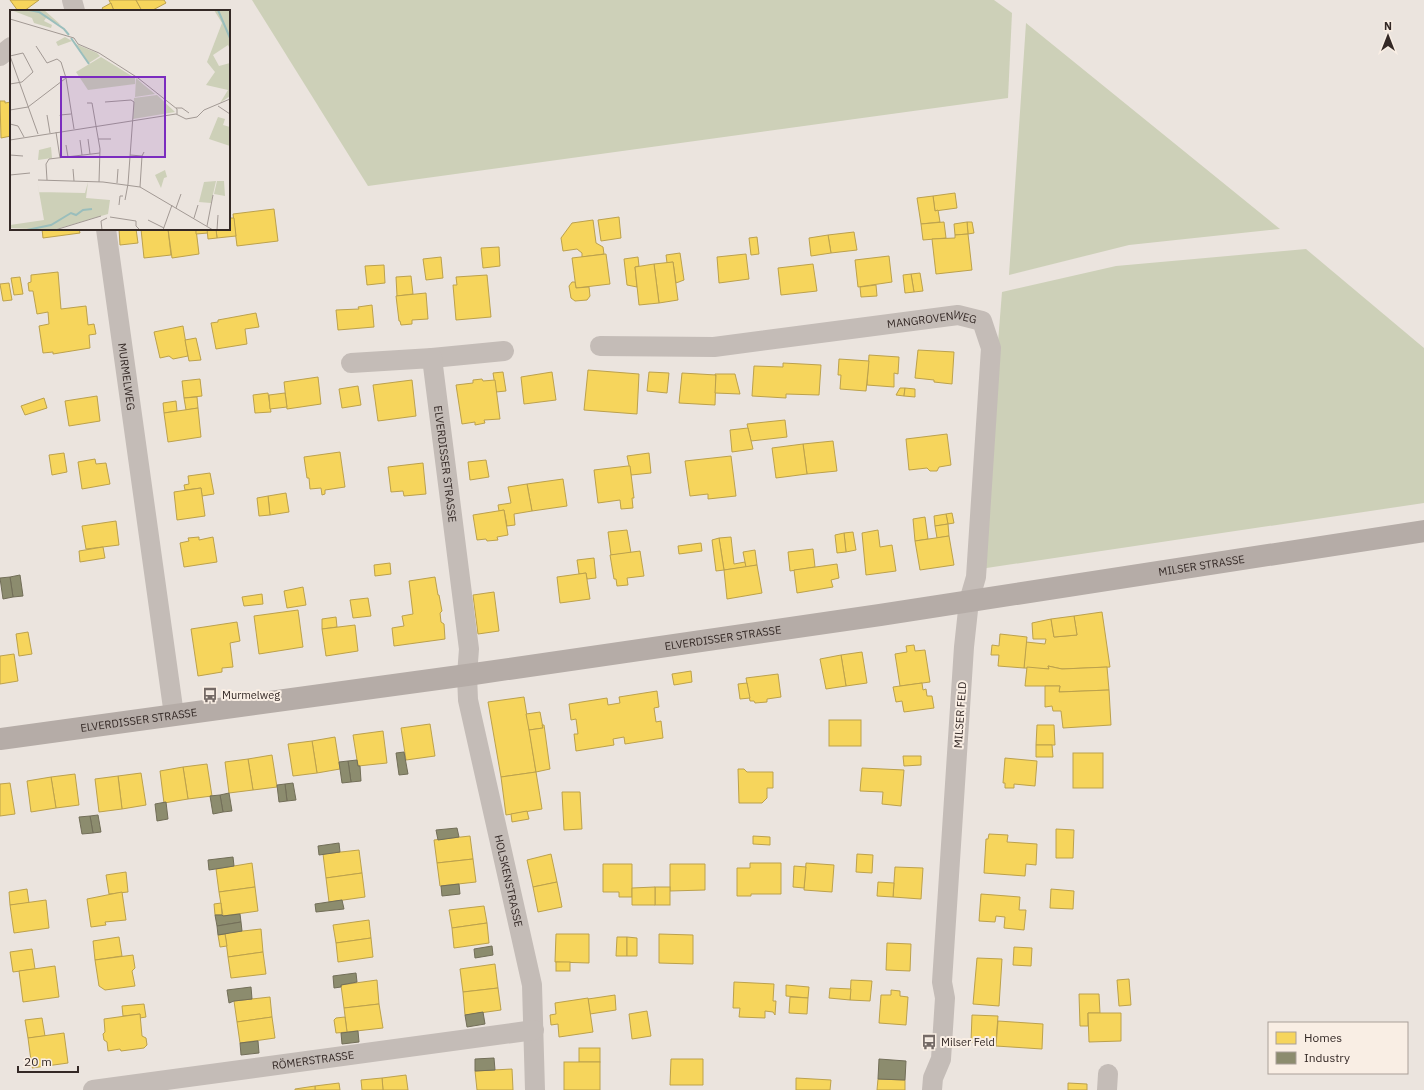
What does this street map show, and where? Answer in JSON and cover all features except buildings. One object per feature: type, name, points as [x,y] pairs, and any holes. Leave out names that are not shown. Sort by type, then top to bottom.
[{"type":"street","points":[[72,0],[75,10]]},
{"type":"street","points":[[0,56],[10,48]]},
{"type":"street","name":"MURMELWEG","points":[[106,230],[174,715]]},
{"type":"street","name":"MANGROVENWEG","points":[[600,346],[714,347],[958,315],[982,321],[991,348],[974,601]]},
{"type":"street","points":[[351,363],[432,358],[504,351]]},
{"type":"street","name":"ELVERDISSER STRASSE","points":[[432,358],[469,649],[467,674]]},
{"type":"street","name":"MILSER STRASSE","points":[[974,601],[1424,531]]},
{"type":"street","name":"ELVERDISSER STRASSE","points":[[0,739],[974,601]]},
{"type":"street","name":"MILSER FELD","points":[[932,1090],[933,1078],[941,1059],[945,998],[942,982],[964,647],[974,601]]},
{"type":"street","name":"HOLSKENSTRASSE","points":[[467,674],[468,700],[532,985],[535,1090]]},
{"type":"street","name":"RÖMERSTRASSE","points":[[93,1090],[534,1030]]},
{"type":"green space","points":[[252,0],[994,0],[1012,13],[1008,98],[368,186]]},
{"type":"green space","points":[[1026,23],[1280,229],[1129,245],[1009,275]]},
{"type":"green space","points":[[1306,249],[1424,348],[1424,503],[980,569],[1002,292],[1116,266]]},
{"type":"place","name":"Murmelweg","points":[[210,695]]},
{"type":"place","name":"Milser Feld","points":[[929,1042]]}]
